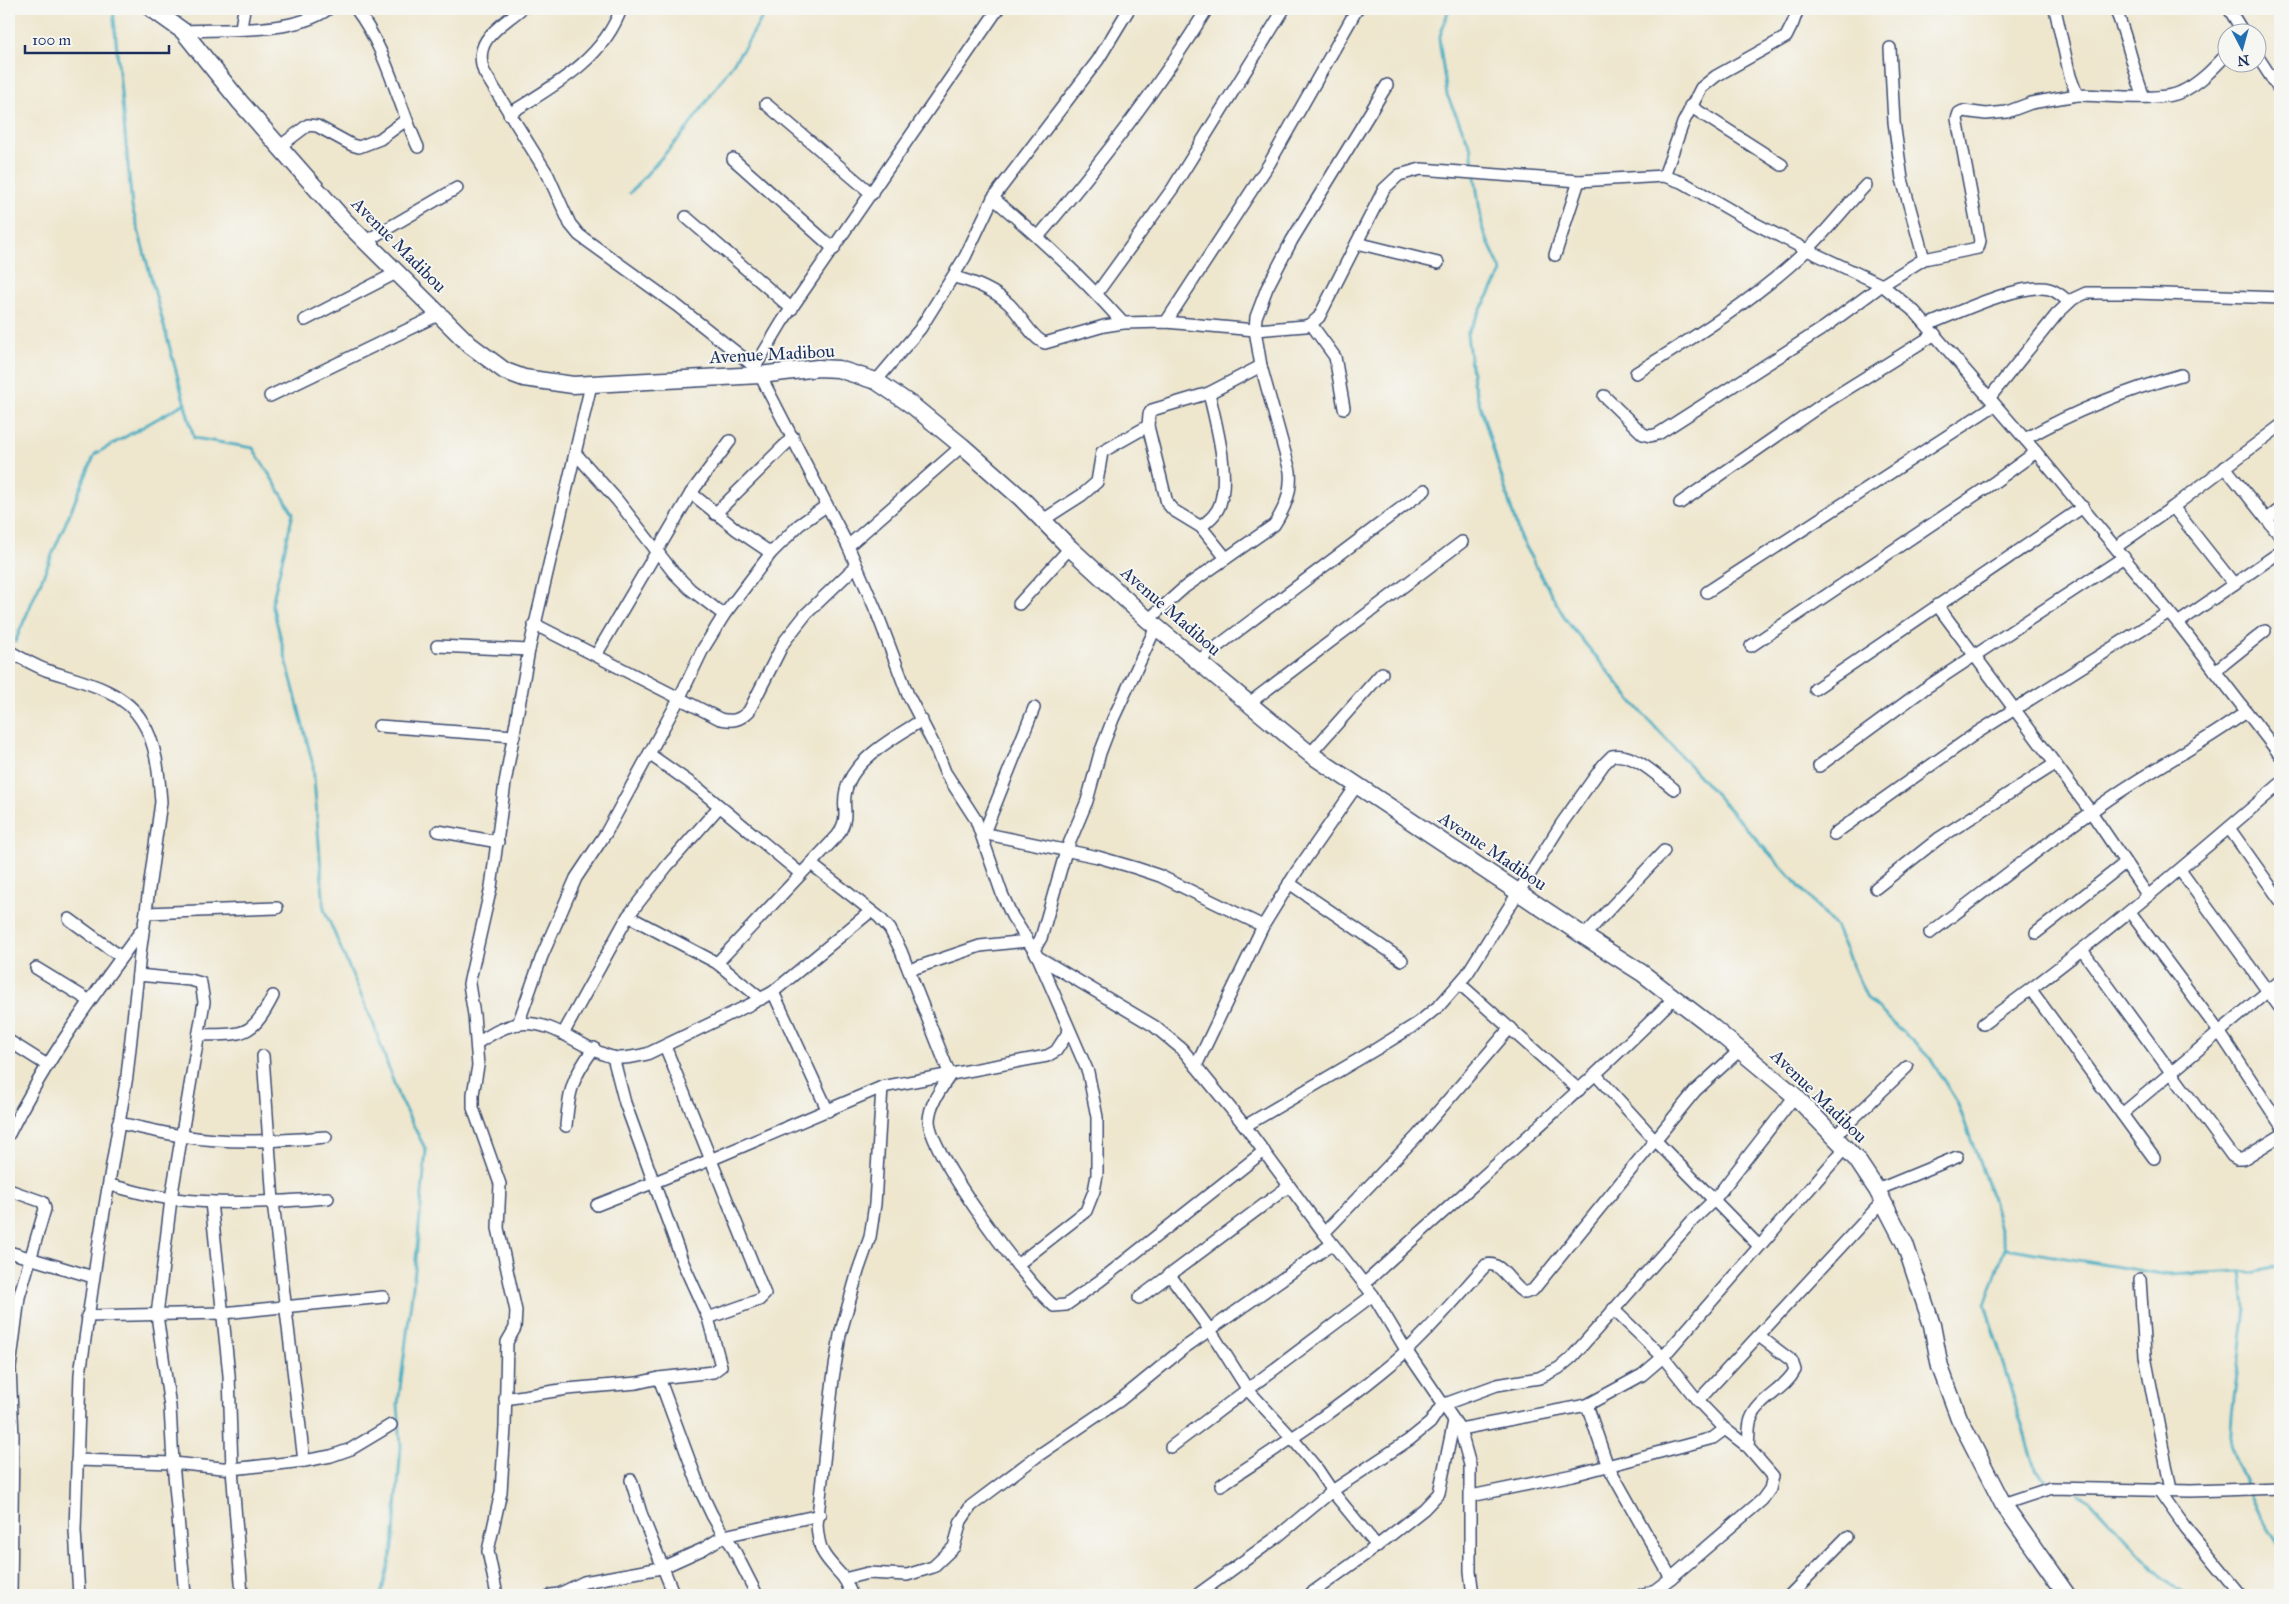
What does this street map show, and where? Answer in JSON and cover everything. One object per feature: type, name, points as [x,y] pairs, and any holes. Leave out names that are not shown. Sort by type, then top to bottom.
[{"type":"street","name":"Avenue Madibou","points":[[152,9],[183,31],[280,148],[344,220],[470,345],[505,371],[546,383],[591,385],[818,368],[838,369],[876,381],[913,406],[962,446],[1152,624],[1310,754],[1584,936],[1618,956],[1675,997],[1740,1050],[1795,1096],[1840,1142],[1880,1196],[1905,1244],[1932,1325],[1940,1367],[1960,1418],[2003,1504],[2067,1595]]},
{"type":"street","points":[[241,28],[244,9]]},
{"type":"street","points":[[183,31],[288,26],[315,18],[328,9]]},
{"type":"street","points":[[356,9],[379,47],[406,120],[418,146]]},
{"type":"street","points":[[521,9],[486,39],[480,53],[480,61],[484,72],[548,175],[570,224],[579,235],[684,310],[758,371],[848,546],[877,613],[898,675],[922,720],[945,772],[968,806],[983,833],[1002,894],[1036,954],[1088,1072],[1094,1093],[1098,1139],[1094,1190],[1086,1211],[1017,1265]]},
{"type":"street","points":[[509,114],[568,78],[586,63],[612,28],[621,9]]},
{"type":"street","points":[[758,371],[792,309],[998,9]]},
{"type":"street","points":[[876,381],[920,329],[954,277],[993,198],[1098,60],[1130,9]]},
{"type":"street","points":[[1038,237],[1104,157],[1158,86],[1207,9]]},
{"type":"street","points":[[1097,293],[1173,188],[1284,9]]},
{"type":"street","points":[[1166,322],[1268,164],[1357,9]]},
{"type":"street","points":[[1664,176],[1690,106],[1701,88],[1716,76],[1786,37],[1798,9]]},
{"type":"street","points":[[2055,9],[2070,76],[2077,94]]},
{"type":"street","points":[[2115,9],[2129,46],[2134,72],[2144,97]]},
{"type":"street","points":[[2229,9],[2237,22]]},
{"type":"street","points":[[1890,48],[1894,122],[1902,179],[1924,259]]},
{"type":"street","points":[[1604,396],[1643,434],[1650,436],[1658,434],[1825,327],[1882,285],[1924,259],[1978,248],[1980,244],[1957,119],[1959,113],[1963,111],[1986,114],[2007,112],[2031,103],[2077,94],[2144,97],[2172,96],[2183,92],[2216,65]]},
{"type":"street","points":[[2266,69],[2280,91]]},
{"type":"street","points":[[1036,954],[1066,851],[1087,802],[1100,753],[1152,624],[1185,587],[1274,525],[1282,512],[1290,490],[1290,471],[1261,366],[1255,330],[1256,317],[1267,288],[1292,240],[1339,160],[1388,85]]},
{"type":"street","points":[[766,104],[872,194]]},
{"type":"street","points":[[1690,106],[1782,165]]},
{"type":"street","points":[[280,148],[304,127],[313,125],[352,145],[365,145],[393,131],[406,120]]},
{"type":"street","points":[[733,160],[834,249]]},
{"type":"street","points":[[954,277],[978,283],[1008,303],[1037,338],[1045,343],[1123,322],[1166,322],[1255,330],[1311,324],[1319,317],[1384,189],[1398,175],[1413,170],[1428,169],[1538,180],[1579,181],[1664,176],[1684,183],[1746,219],[1882,285],[1901,298],[1931,329],[2083,507],[2178,623],[2280,754]]},
{"type":"street","points":[[1555,256],[1579,181]]},
{"type":"street","points":[[1636,373],[1721,318],[1807,250],[1866,185]]},
{"type":"street","points":[[366,241],[457,188]]},
{"type":"street","points":[[993,198],[1038,237],[1097,293],[1123,322]]},
{"type":"street","points":[[686,217],[792,309]]},
{"type":"street","points":[[1357,243],[1438,263]]},
{"type":"street","points":[[305,320],[398,272]]},
{"type":"street","points":[[1680,503],[1931,329],[2004,295],[2024,290],[2049,289],[2068,302]]},
{"type":"street","points":[[1707,592],[1992,401],[2018,360],[2068,302],[2078,296],[2093,292],[2280,298]]},
{"type":"street","points":[[270,396],[440,314]]},
{"type":"street","points":[[1311,324],[1322,336],[1335,356],[1344,408]]},
{"type":"street","points":[[1226,558],[1201,527],[1173,510],[1167,503],[1148,426],[1149,414],[1152,410],[1209,393],[1261,366]]},
{"type":"street","points":[[2025,439],[2078,412],[2150,384],[2181,375]]},
{"type":"street","points":[[497,1595],[488,1552],[501,1492],[507,1342],[515,1328],[516,1311],[498,1228],[500,1184],[473,1108],[473,1094],[478,1066],[477,1043],[469,984],[483,928],[534,624],[591,385]]},
{"type":"street","points":[[1201,527],[1214,515],[1220,505],[1223,493],[1219,443],[1209,393]]},
{"type":"street","points":[[1043,520],[1082,495],[1097,482],[1102,452],[1148,426]]},
{"type":"street","points":[[2116,547],[2173,507],[2280,426]]},
{"type":"street","points":[[715,514],[793,437]]},
{"type":"street","points":[[596,655],[691,493],[730,441]]},
{"type":"street","points":[[848,546],[962,446]]},
{"type":"street","points":[[1751,646],[2036,452]]},
{"type":"street","points":[[576,454],[617,500],[674,573],[690,589],[724,615]]},
{"type":"street","points":[[2225,468],[2280,536]]},
{"type":"street","points":[[1198,661],[1425,490]]},
{"type":"street","points":[[691,493],[715,514],[771,553]]},
{"type":"street","points":[[518,1024],[542,956],[576,878],[606,833],[679,699],[702,649],[724,615],[771,553],[799,525],[826,506]]},
{"type":"street","points":[[1816,689],[2083,507]]},
{"type":"street","points":[[2173,507],[2234,584]]},
{"type":"street","points":[[2267,519],[2280,509]]},
{"type":"street","points":[[1248,704],[1462,542]]},
{"type":"street","points":[[1019,604],[1070,548]]},
{"type":"street","points":[[2178,623],[2280,552]]},
{"type":"street","points":[[1819,766],[1924,689],[2124,557]]},
{"type":"street","points":[[534,624],[720,720],[730,721],[740,719],[753,704],[784,642],[806,614],[856,566]]},
{"type":"street","points":[[1938,605],[2091,812],[2148,896]]},
{"type":"street","points":[[1834,834],[1967,739],[2169,612]]},
{"type":"street","points":[[2215,671],[2265,632]]},
{"type":"street","points":[[437,646],[529,650]]},
{"type":"street","points":[[9,651],[45,669],[104,690],[132,708],[142,720],[150,737],[155,757],[161,802],[144,926],[127,1076],[93,1277],[80,1374],[75,1530],[79,1595]]},
{"type":"street","points":[[1310,754],[1382,673]]},
{"type":"street","points":[[983,833],[1034,708]]},
{"type":"street","points":[[1930,933],[2091,812],[2150,772],[2216,734],[2246,712]]},
{"type":"street","points":[[717,963],[838,835],[846,818],[846,792],[850,780],[875,752],[922,720]]},
{"type":"street","points":[[379,726],[514,736]]},
{"type":"street","points":[[648,754],[699,789],[801,874]]},
{"type":"street","points":[[1245,1126],[1418,1023],[1440,1005],[1460,984],[1582,795],[1612,756],[1624,756],[1633,759],[1674,789]]},
{"type":"street","points":[[1876,888],[1938,839],[2055,764]]},
{"type":"street","points":[[1196,1066],[1263,926],[1289,883],[1357,785]]},
{"type":"street","points":[[1983,1024],[2031,990],[2130,912],[2280,786]]},
{"type":"street","points":[[563,1034],[628,916],[667,866],[719,807]]},
{"type":"street","points":[[2229,828],[2280,900]]},
{"type":"street","points":[[438,831],[498,842]]},
{"type":"street","points":[[983,833],[1098,857],[1160,876],[1263,926]]},
{"type":"street","points":[[1584,936],[1664,851]]},
{"type":"street","points":[[2036,933],[2125,863]]},
{"type":"street","points":[[811,864],[871,911],[890,930],[909,970],[950,1075]]},
{"type":"street","points":[[2180,870],[2280,1008]]},
{"type":"street","points":[[1289,883],[1402,960]]},
{"type":"street","points":[[147,913],[277,908]]},
{"type":"street","points":[[477,1043],[502,1029],[518,1024],[532,1023],[563,1034],[613,1057],[631,1057],[665,1046],[773,992],[871,911]]},
{"type":"street","points":[[2130,912],[2220,1033],[2280,1124]]},
{"type":"street","points":[[628,916],[717,963],[736,976],[761,999]]},
{"type":"street","points":[[69,919],[121,957]]},
{"type":"street","points":[[9,1134],[47,1064],[144,926]]},
{"type":"street","points":[[909,970],[980,946],[1027,940]]},
{"type":"street","points":[[2082,950],[2232,1156],[2237,1159],[2250,1156],[2280,1136]]},
{"type":"street","points":[[1036,954],[1154,1026],[1182,1049],[1245,1126],[1332,1244],[1373,1295],[1442,1406],[1457,1425],[1470,1465],[1470,1572],[1473,1595]]},
{"type":"street","points":[[36,968],[90,1001]]},
{"type":"street","points":[[138,975],[190,980],[201,983],[204,990],[204,1002],[171,1199],[157,1315],[170,1407],[185,1595]]},
{"type":"street","points":[[2122,1114],[2280,981]]},
{"type":"street","points":[[1460,984],[1579,1090]]},
{"type":"street","points":[[2031,990],[2154,1158]]},
{"type":"street","points":[[773,992],[828,1111]]},
{"type":"street","points":[[198,1035],[247,1032],[261,1019],[273,996]]},
{"type":"street","points":[[1364,1284],[1596,1075],[1675,997]]},
{"type":"street","points":[[1324,1233],[1368,1190],[1447,1104],[1510,1028]]},
{"type":"street","points":[[597,1205],[710,1160],[882,1087],[1047,1056],[1060,1047],[1069,1031]]},
{"type":"street","points":[[9,1041],[47,1064]]},
{"type":"street","points":[[665,1046],[765,1294],[759,1300],[708,1318]]},
{"type":"street","points":[[566,1126],[568,1102],[574,1077],[594,1048]]},
{"type":"street","points":[[1221,1485],[1292,1438],[1383,1371],[1406,1350],[1486,1265],[1492,1263],[1497,1266],[1519,1290],[1525,1293],[1533,1290],[1597,1209],[1656,1141],[1695,1091],[1740,1050]]},
{"type":"street","points":[[263,1056],[273,1202],[304,1461]]},
{"type":"street","points":[[505,1399],[567,1389],[637,1383],[659,1378],[718,1371],[721,1366],[720,1356],[708,1318],[683,1263],[625,1103],[613,1057]]},
{"type":"street","points":[[1457,1425],[1587,1405],[1642,1375],[1663,1357],[1759,1246],[1840,1142],[1907,1067]]},
{"type":"street","points":[[950,1075],[931,1108],[929,1121],[932,1132],[957,1182],[1017,1265],[1044,1299],[1054,1306],[1066,1305],[1120,1266],[1264,1151]]},
{"type":"street","points":[[1596,1075],[1656,1141],[1759,1246]]},
{"type":"street","points":[[852,1595],[844,1578],[831,1566],[818,1544],[817,1525],[820,1514],[833,1379],[840,1335],[858,1271],[870,1237],[875,1204],[882,1087]]},
{"type":"street","points":[[1197,1595],[1213,1591],[1332,1491],[1409,1440],[1430,1423],[1442,1406],[1497,1385],[1539,1378],[1559,1368],[1572,1357],[1692,1221],[1714,1200],[1795,1096]]},
{"type":"street","points":[[118,1123],[181,1136],[234,1141],[270,1142],[326,1137]]},
{"type":"street","points":[[1698,1401],[1759,1336],[1880,1196],[1957,1157]]},
{"type":"street","points":[[110,1185],[171,1199],[211,1202],[273,1202],[328,1198]]},
{"type":"street","points":[[1139,1298],[1289,1186]]},
{"type":"street","points":[[9,1190],[43,1202],[44,1205],[39,1231],[19,1297],[10,1368],[13,1437],[11,1595]]},
{"type":"street","points":[[211,1202],[229,1375],[232,1469],[242,1595]]},
{"type":"street","points":[[844,1578],[868,1573],[907,1575],[933,1567],[954,1547],[961,1522],[971,1506],[1036,1457],[1119,1401],[1184,1348],[1332,1244]]},
{"type":"street","points":[[9,1252],[30,1260],[93,1277]]},
{"type":"street","points":[[1169,1274],[1210,1330],[1248,1390],[1292,1438],[1377,1546]]},
{"type":"street","points":[[2140,1279],[2145,1356],[2171,1490]]},
{"type":"street","points":[[1171,1447],[1373,1295]]},
{"type":"street","points":[[87,1316],[223,1312],[383,1297]]},
{"type":"street","points":[[1613,1309],[1663,1357],[1698,1401],[1726,1429],[1748,1447],[1773,1476],[1770,1489],[1762,1500],[1657,1592],[1641,1595]]},
{"type":"street","points":[[1748,1447],[1750,1420],[1761,1404],[1790,1380],[1795,1370],[1792,1361],[1759,1336]]},
{"type":"street","points":[[659,1378],[701,1492],[724,1536],[731,1544],[757,1595]]},
{"type":"street","points":[[1587,1405],[1607,1464],[1671,1578]]},
{"type":"street","points":[[77,1460],[173,1463],[232,1469],[304,1461],[351,1449],[391,1425]]},
{"type":"street","points":[[1309,1595],[1377,1546],[1424,1508],[1439,1493],[1457,1425]]},
{"type":"street","points":[[1471,1496],[1573,1474],[1713,1438],[1726,1429]]},
{"type":"street","points":[[631,1480],[641,1514],[661,1568],[674,1595]]},
{"type":"street","points":[[2003,1504],[2051,1488],[2171,1490],[2280,1488]]},
{"type":"street","points":[[2158,1489],[2185,1527],[2241,1595]]},
{"type":"street","points":[[556,1595],[584,1582],[661,1568],[704,1549],[724,1536],[820,1514]]},
{"type":"street","points":[[1790,1595],[1847,1537]]},
{"type":"waterway","points":[[113,9],[132,207],[194,438],[253,448],[293,513],[272,604],[313,765],[324,909],[373,1023],[399,1098],[426,1150],[415,1270],[398,1404],[401,1446],[393,1547],[381,1595]]},
{"type":"waterway","points":[[630,193],[687,129],[746,45],[767,9]]},
{"type":"waterway","points":[[1449,9],[1439,39],[1447,95],[1471,148],[1474,170]]},
{"type":"waterway","points":[[1475,177],[1483,231],[1502,272],[1467,334],[1473,382],[1520,538],[1566,620],[1636,706],[1835,926],[1867,998],[1930,1058],[1958,1104],[1990,1192],[2005,1248],[1985,1304],[2035,1469],[2047,1481],[2053,1484]]},
{"type":"waterway","points":[[15,642],[95,454],[185,403]]},
{"type":"waterway","points":[[2005,1248],[2168,1275],[2241,1271],[2245,1308],[2232,1415],[2230,1448],[2247,1485]]},
{"type":"waterway","points":[[2241,1271],[2253,1273],[2280,1266]]},
{"type":"waterway","points":[[2249,1491],[2260,1515],[2280,1547]]},
{"type":"waterway","points":[[2078,1493],[2090,1500],[2162,1578],[2188,1595]]}]
